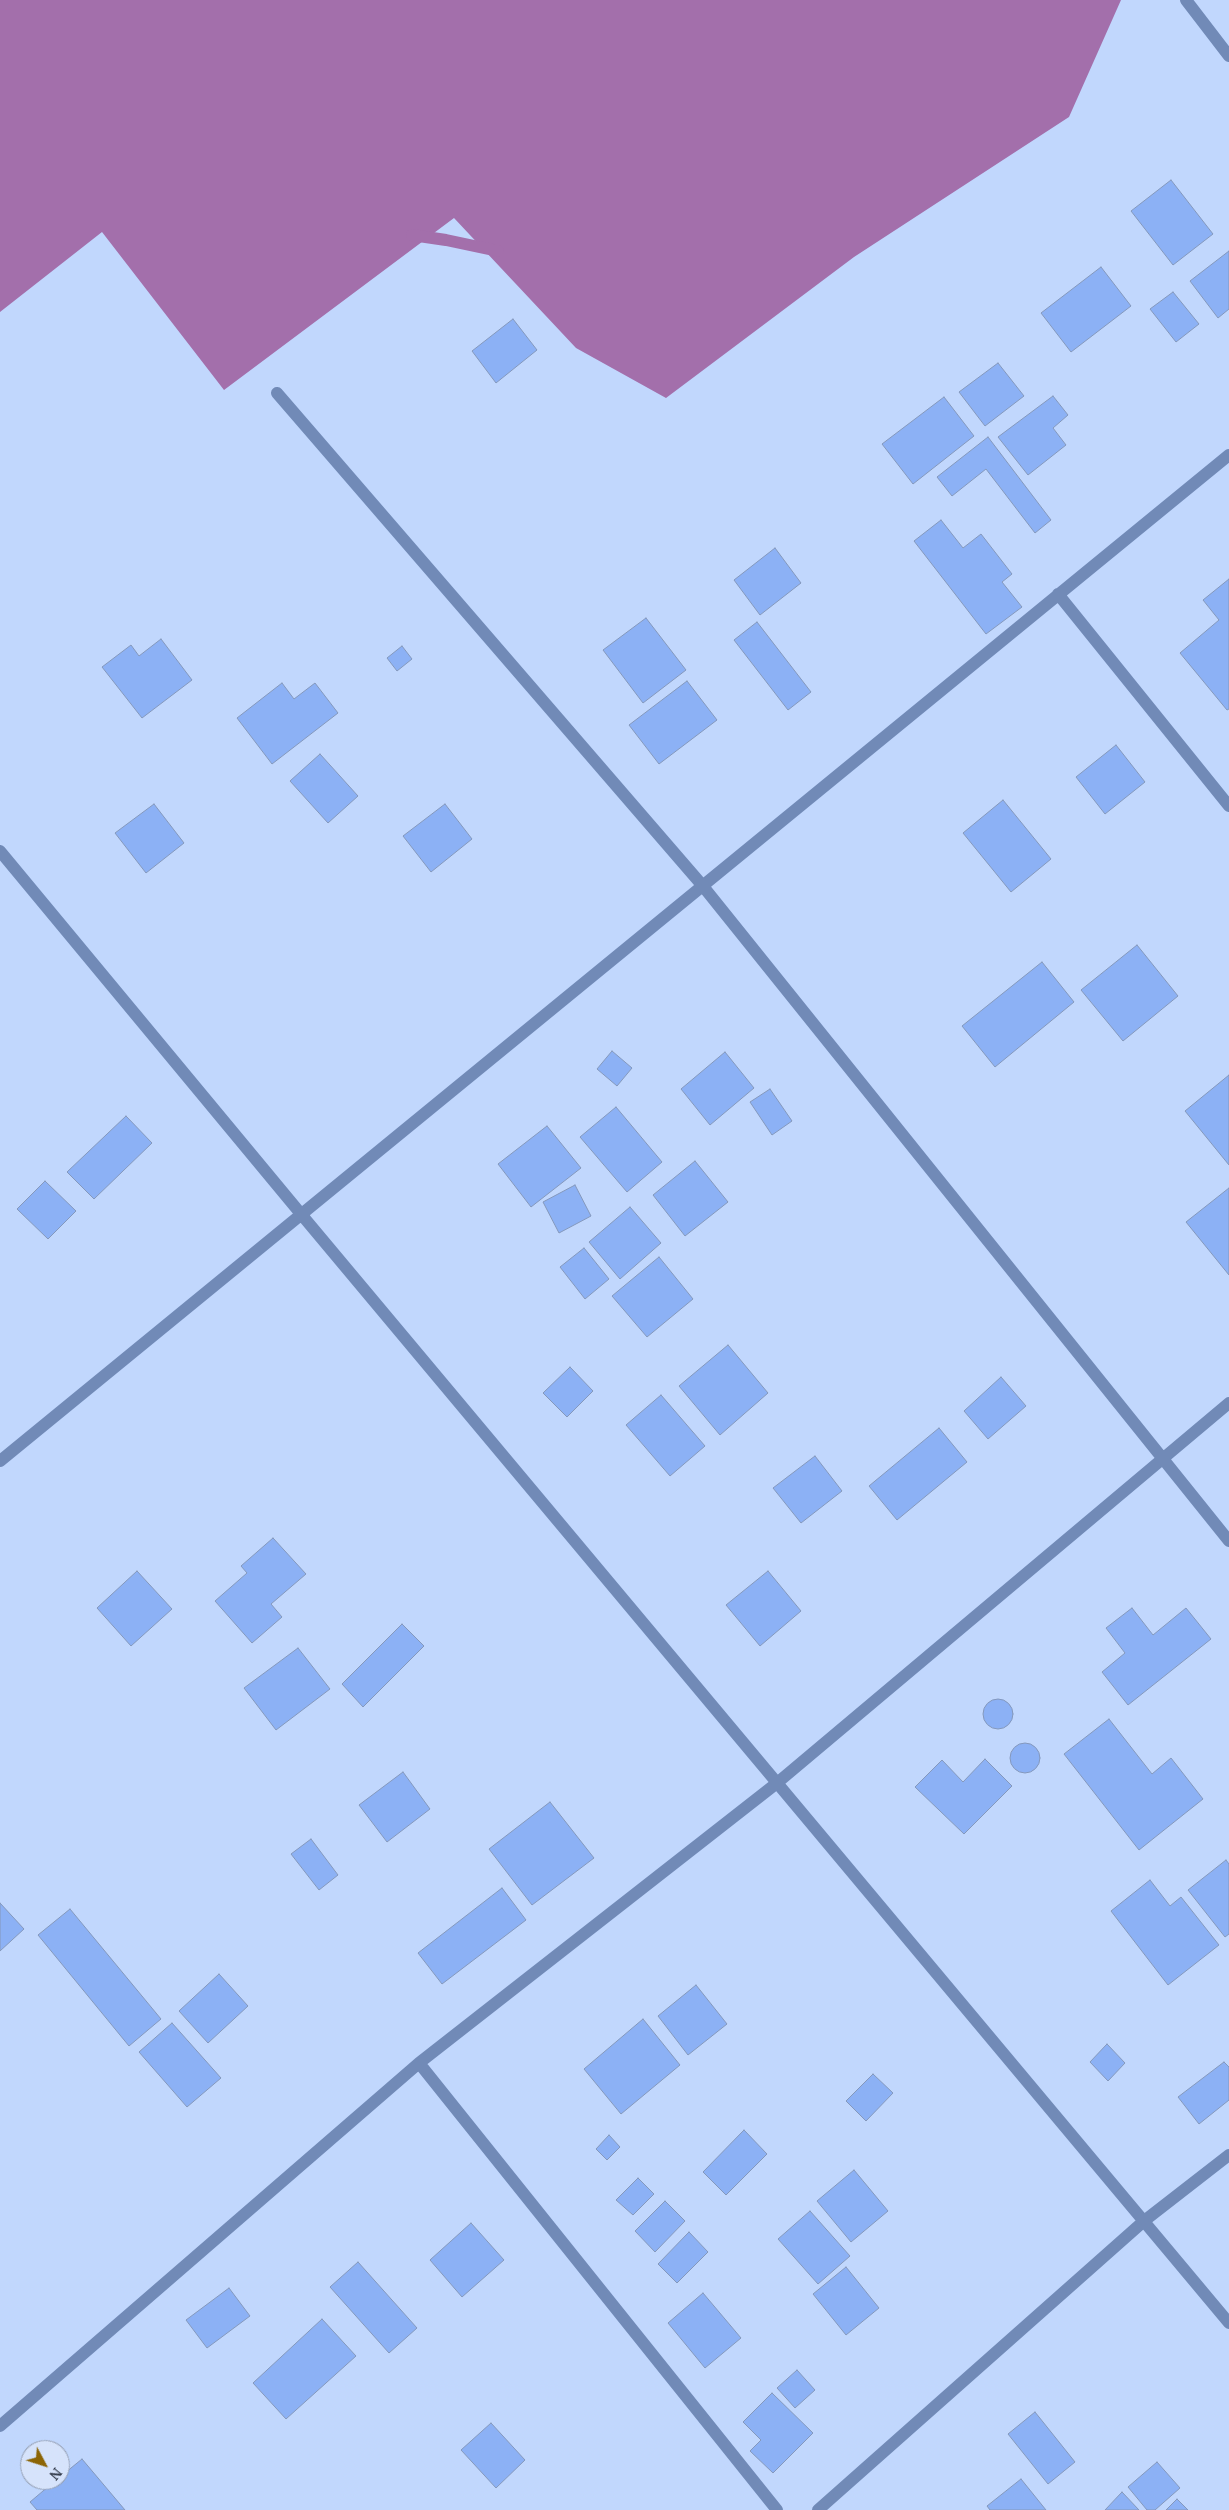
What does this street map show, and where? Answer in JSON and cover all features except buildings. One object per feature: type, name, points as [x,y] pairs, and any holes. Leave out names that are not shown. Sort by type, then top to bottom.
[{"type":"street","points":[[1186,0],[1229,56]]},
{"type":"street","points":[[277,392],[702,885],[1229,1541]]},
{"type":"street","points":[[0,1461],[1229,455]]},
{"type":"street","points":[[1058,594],[1229,806]]},
{"type":"street","points":[[0,850],[300,1214],[1229,2323]]},
{"type":"street","points":[[0,2426],[419,2063],[777,1783],[1229,1403]]},
{"type":"street","points":[[419,2063],[777,2510]]},
{"type":"street","points":[[818,2510],[1144,2221],[1229,2155]]},
{"type":"shaded area","points":[[0,0],[1121,0],[1069,117],[854,257],[666,398],[576,348],[454,218],[224,390],[102,232],[0,312]]},
{"type":"waterway","points":[[412,235],[498,251]]}]
